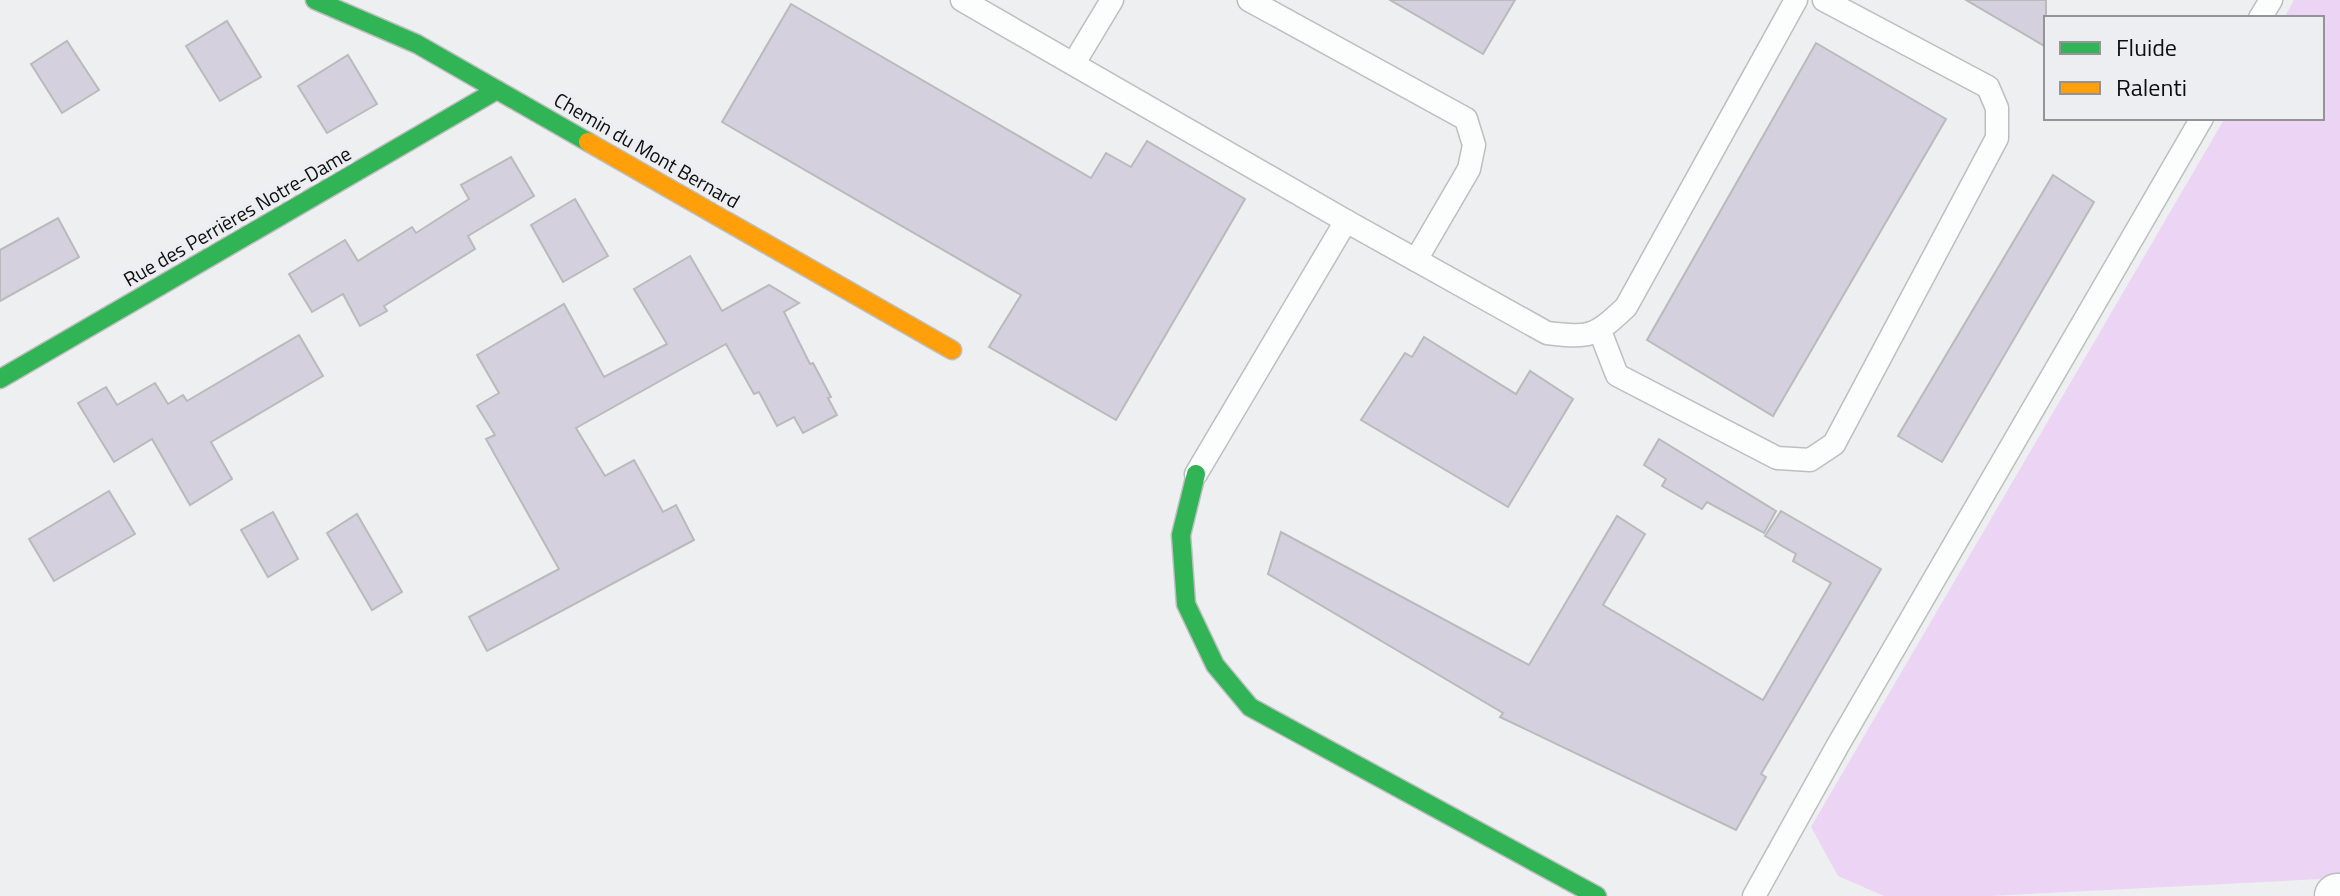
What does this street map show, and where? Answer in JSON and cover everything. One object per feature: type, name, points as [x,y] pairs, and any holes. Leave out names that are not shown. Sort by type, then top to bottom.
[{"type":"street","name":"Chemin du Mont Bernard","points":[[315,0],[417,44],[952,350]]},
{"type":"street","name":"Rue des Perrières Notre-Dame","points":[[0,379],[497,90]]},
{"type":"street","points":[[1196,474],[1181,535],[1186,604],[1215,665],[1250,707],[1597,896]]},
{"type":"lane","points":[[962,0],[1547,333],[1580,337],[1600,331],[1626,307],[1796,0]]},
{"type":"lane","points":[[1074,63],[1112,0]]},
{"type":"lane","points":[[1249,0],[1466,119],[1474,145],[1469,169],[1416,260]]},
{"type":"lane","points":[[1600,331],[1617,375],[1777,458],[1810,460],[1834,444],[1997,138],[1997,108],[1988,87],[1824,0]]},
{"type":"lane","points":[[1754,896],[1846,731],[2201,120]]},
{"type":"lane","points":[[1196,474],[1346,221]]},
{"type":"shaded area","points":[[2294,0],[2340,0],[2340,878],[1990,896],[1884,896],[1838,876],[1811,827],[2224,120],[2324,120],[2324,16],[2285,16]]},
{"type":"building","points":[[1390,0],[1515,0],[1483,54]]},
{"type":"building","points":[[1966,0],[2046,0],[2044,46]]},
{"type":"building","points":[[791,4],[1091,178],[1106,153],[1131,167],[1147,141],[1245,199],[1116,420],[989,347],[1021,295],[722,122]]},
{"type":"building","points":[[227,21],[261,77],[220,101],[186,46]]},
{"type":"building","points":[[67,41],[99,90],[62,113],[31,64]]},
{"type":"building","points":[[1816,43],[1946,119],[1773,416],[1647,340]]},
{"type":"building","points":[[348,55],[377,104],[327,133],[298,86]]},
{"type":"building","points":[[511,157],[534,196],[468,236],[475,249],[384,306],[387,311],[360,326],[343,294],[312,312],[289,274],[345,240],[358,261],[412,227],[416,233],[469,199],[461,185]]},
{"type":"building","points":[[2053,175],[2094,202],[1942,462],[1898,436]]},
{"type":"building","points":[[575,199],[608,256],[563,282],[531,225]]},
{"type":"building","points":[[58,218],[79,257],[0,301],[0,250]]},
{"type":"building","points":[[690,256],[722,311],[769,285],[799,303],[784,312],[810,364],[813,363],[831,397],[828,398],[837,415],[803,433],[794,417],[777,426],[759,392],[754,394],[726,344],[576,428],[605,476],[634,460],[663,512],[676,505],[694,540],[487,651],[469,617],[559,569],[486,439],[495,435],[477,406],[499,393],[477,355],[564,304],[604,377],[667,344],[634,289]]},
{"type":"building","points":[[299,335],[323,376],[211,442],[232,479],[190,505],[152,439],[114,462],[78,403],[106,387],[117,405],[155,383],[168,404],[183,395],[187,401]]},
{"type":"building","points":[[1424,337],[1516,394],[1530,371],[1573,399],[1508,507],[1361,420],[1405,353],[1412,357]]},
{"type":"building","points":[[1659,439],[1776,511],[1764,533],[1707,502],[1702,509],[1662,486],[1666,479],[1644,465]]},
{"type":"building","points":[[109,491],[135,534],[54,581],[29,539]]},
{"type":"building","points":[[1781,511],[1881,569],[1761,774],[1766,777],[1736,830],[1500,717],[1503,713],[1268,574],[1281,532],[1529,665],[1617,516],[1645,534],[1603,605],[1763,700],[1831,583],[1793,561],[1796,554],[1765,536]]},
{"type":"building","points":[[273,512],[298,559],[268,577],[241,530]]},
{"type":"building","points":[[357,514],[402,592],[372,610],[327,533]]},
{"type":"traffic: fast","points":[[315,0],[417,44],[588,142]]},
{"type":"traffic: fast","points":[[0,379],[497,90]]},
{"type":"traffic: fast","points":[[1196,474],[1181,535],[1186,604],[1215,665],[1250,707],[1597,896]]},
{"type":"traffic: slow","points":[[588,142],[952,350]]}]
